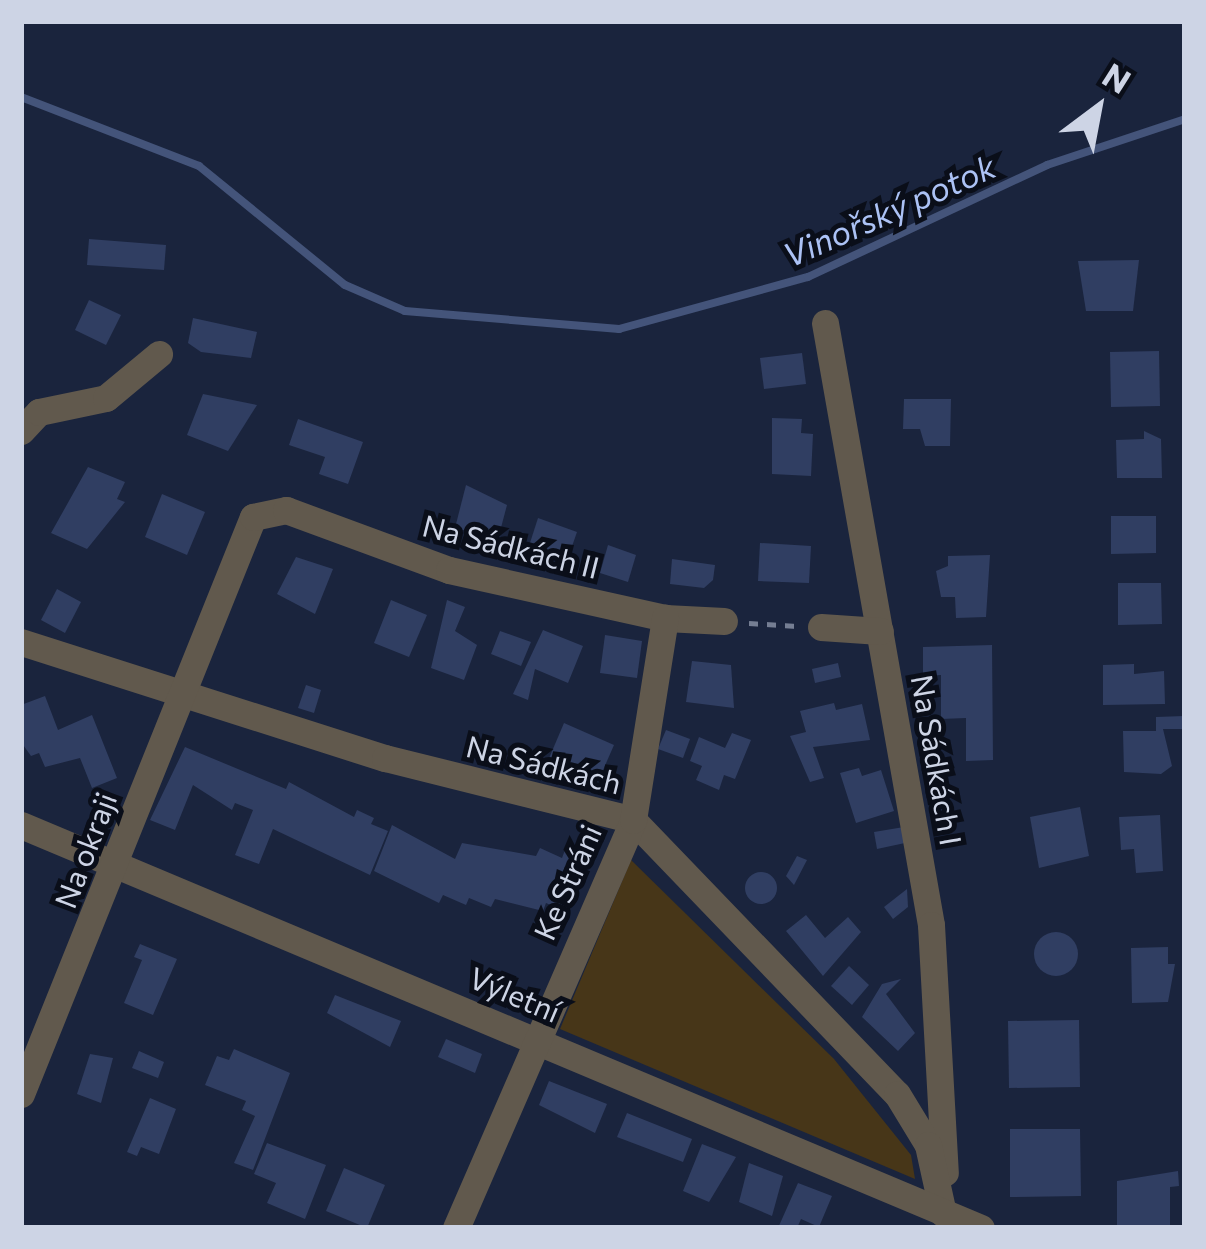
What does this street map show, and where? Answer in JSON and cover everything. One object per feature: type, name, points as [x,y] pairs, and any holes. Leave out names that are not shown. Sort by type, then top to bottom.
[{"type":"street","name":"Na Sádkách I","points":[[825,323],[932,926],[947,1154],[942,1220]]},
{"type":"street","points":[[21,431],[39,412],[106,398],[159,354]]},
{"type":"street","name":"Na Sádkách II","points":[[179,695],[253,517],[286,510],[448,570],[665,618],[724,621]]},
{"type":"street","name":"Ke Stráni","points":[[456,1228],[633,820],[665,618]]},
{"type":"street","points":[[821,627],[880,631]]},
{"type":"street","name":"Na Sádkách","points":[[21,642],[385,758],[633,820],[897,1094],[928,1145],[942,1220]]},
{"type":"street","name":"Na okraji","points":[[21,1094],[116,864],[179,695]]},
{"type":"street","name":"Výletní","points":[[21,825],[535,1038],[942,1220],[981,1228]]},
{"type":"path","points":[[724,621],[821,627]]},
{"type":"shaded area","points":[[631,860],[834,1059],[911,1155],[915,1179],[560,1029]]},
{"type":"building","points":[[89,239],[166,245],[164,270],[87,265]]},
{"type":"building","points":[[1139,260],[1133,311],[1086,311],[1078,261]]},
{"type":"building","points":[[89,300],[121,315],[106,345],[75,330]]},
{"type":"building","points":[[193,318],[257,332],[251,358],[201,352],[188,343]]},
{"type":"building","points":[[1159,351],[1160,406],[1111,407],[1110,352]]},
{"type":"building","points":[[802,353],[806,384],[764,389],[760,358]]},
{"type":"building","points":[[203,394],[257,405],[228,451],[187,435]]},
{"type":"building","points":[[904,399],[951,399],[950,446],[925,446],[920,429],[903,429]]},
{"type":"building","points":[[772,418],[802,419],[801,433],[813,434],[811,476],[772,474]]},
{"type":"building","points":[[298,419],[363,442],[348,484],[319,474],[325,457],[289,445]]},
{"type":"building","points":[[1144,431],[1161,439],[1162,478],[1117,478],[1116,440],[1144,439]]},
{"type":"building","points":[[88,467],[125,482],[117,499],[125,502],[87,549],[51,533]]},
{"type":"building","points":[[466,485],[507,505],[498,539],[455,528]]},
{"type":"building","points":[[162,494],[205,512],[187,555],[145,537]]},
{"type":"building","points":[[1111,516],[1156,516],[1156,553],[1111,554]]},
{"type":"building","points":[[538,518],[577,532],[569,555],[559,560],[528,549]]},
{"type":"building","points":[[760,543],[811,546],[809,583],[758,581]]},
{"type":"building","points":[[608,545],[636,555],[628,582],[600,573]]},
{"type":"building","points":[[990,555],[986,617],[956,618],[955,597],[941,597],[936,571],[948,566],[948,556]]},
{"type":"building","points":[[296,557],[333,569],[315,614],[277,594]]},
{"type":"building","points":[[672,559],[715,565],[713,580],[704,588],[670,584]]},
{"type":"building","points":[[1118,583],[1161,583],[1162,624],[1118,625]]},
{"type":"building","points":[[57,589],[81,602],[65,633],[41,620]]},
{"type":"building","points":[[391,600],[427,615],[409,657],[374,643]]},
{"type":"building","points":[[447,600],[465,607],[455,631],[477,645],[464,680],[431,668]]},
{"type":"building","points":[[543,630],[583,646],[568,683],[535,669],[528,700],[513,694]]},
{"type":"building","points":[[500,631],[531,642],[521,666],[491,654]]},
{"type":"building","points":[[605,635],[642,641],[637,678],[600,673]]},
{"type":"building","points":[[992,645],[993,760],[966,761],[966,718],[941,719],[941,675],[923,676],[923,647]]},
{"type":"building","points":[[692,661],[731,665],[734,708],[686,702]]},
{"type":"building","points":[[838,663],[841,677],[815,683],[812,669]]},
{"type":"building","points":[[1134,664],[1134,674],[1164,671],[1165,704],[1103,705],[1103,665]]},
{"type":"building","points":[[306,685],[321,690],[314,713],[298,708]]},
{"type":"building","points":[[45,696],[58,730],[92,715],[117,778],[92,788],[80,758],[45,767],[39,753],[31,756],[21,742],[21,705]]},
{"type":"building","points":[[834,703],[836,710],[862,704],[870,740],[813,747],[824,778],[810,782],[790,736],[806,732],[800,711]]},
{"type":"building","points":[[1184,716],[1184,729],[1163,729],[1172,766],[1161,774],[1124,772],[1123,731],[1156,731],[1156,717]]},
{"type":"building","points":[[564,723],[614,745],[597,784],[547,763]]},
{"type":"building","points":[[666,730],[690,739],[683,758],[658,749]]},
{"type":"building","points":[[732,733],[751,740],[735,779],[724,775],[719,790],[696,780],[702,766],[690,761],[699,737],[725,748]]},
{"type":"building","points":[[185,747],[286,789],[289,782],[354,817],[357,810],[374,818],[371,824],[388,831],[370,875],[273,829],[259,864],[235,855],[253,810],[235,803],[232,810],[193,785],[175,830],[150,820]]},
{"type":"building","points":[[859,768],[862,776],[881,770],[894,811],[856,823],[840,773]]},
{"type":"building","points":[[1080,807],[1089,856],[1039,868],[1030,817]]},
{"type":"building","points":[[1160,815],[1163,871],[1136,873],[1134,849],[1121,850],[1119,817]]},
{"type":"building","points":[[392,825],[455,859],[462,843],[536,856],[540,848],[562,858],[565,850],[589,861],[569,913],[546,903],[543,911],[495,899],[491,907],[469,898],[466,905],[443,895],[439,903],[374,871]]},
{"type":"building","points":[[904,827],[905,843],[877,849],[874,832]]},
{"type":"building","points":[[797,856],[807,860],[794,885],[786,876]]},
{"type":"building","points":[[761,872],[773,876],[777,888],[773,900],[761,904],[749,900],[745,888],[749,876]]},
{"type":"building","points":[[907,889],[908,907],[893,919],[884,907]]},
{"type":"building","points":[[806,915],[825,938],[848,917],[861,932],[823,976],[786,931]]},
{"type":"building","points":[[1056,932],[1072,938],[1078,954],[1072,970],[1056,976],[1040,970],[1034,954],[1040,938]]},
{"type":"building","points":[[140,944],[177,959],[153,1015],[124,1003],[142,960],[134,957]]},
{"type":"building","points":[[1168,947],[1168,964],[1175,964],[1168,1002],[1132,1003],[1131,948]]},
{"type":"building","points":[[849,966],[869,985],[852,1005],[831,986]]},
{"type":"building","points":[[901,979],[886,994],[915,1033],[898,1051],[862,1017],[882,984]]},
{"type":"building","points":[[335,995],[401,1021],[390,1047],[327,1013]]},
{"type":"building","points":[[1079,1020],[1080,1087],[1009,1088],[1008,1021]]},
{"type":"building","points":[[446,1039],[482,1054],[475,1073],[438,1057]]},
{"type":"building","points":[[234,1049],[290,1073],[253,1170],[234,1163],[255,1116],[242,1110],[246,1101],[205,1085],[217,1056],[229,1060]]},
{"type":"building","points":[[139,1051],[164,1062],[158,1078],[132,1068]]},
{"type":"building","points":[[90,1054],[113,1058],[101,1103],[77,1094]]},
{"type":"building","points":[[549,1081],[607,1104],[595,1133],[539,1105]]},
{"type":"building","points":[[150,1098],[176,1109],[159,1154],[141,1147],[137,1156],[127,1152]]},
{"type":"building","points":[[627,1113],[692,1139],[683,1162],[617,1137]]},
{"type":"building","points":[[1010,1129],[1080,1129],[1081,1196],[1010,1197]]},
{"type":"building","points":[[267,1143],[326,1165],[305,1219],[267,1203],[276,1183],[254,1174]]},
{"type":"building","points":[[702,1144],[736,1157],[709,1202],[683,1191]]},
{"type":"building","points":[[749,1163],[783,1176],[772,1216],[739,1202]]},
{"type":"building","points":[[344,1168],[385,1185],[367,1228],[326,1211]]},
{"type":"building","points":[[1178,1171],[1179,1186],[1170,1187],[1170,1227],[1117,1228],[1117,1181]]},
{"type":"building","points":[[798,1183],[832,1196],[819,1227],[801,1219],[797,1228],[778,1228]]},
{"type":"waterway","name":"Vinořský potok","points":[[21,97],[199,166],[345,285],[405,311],[619,329],[808,277],[1047,165],[1185,119]]}]
